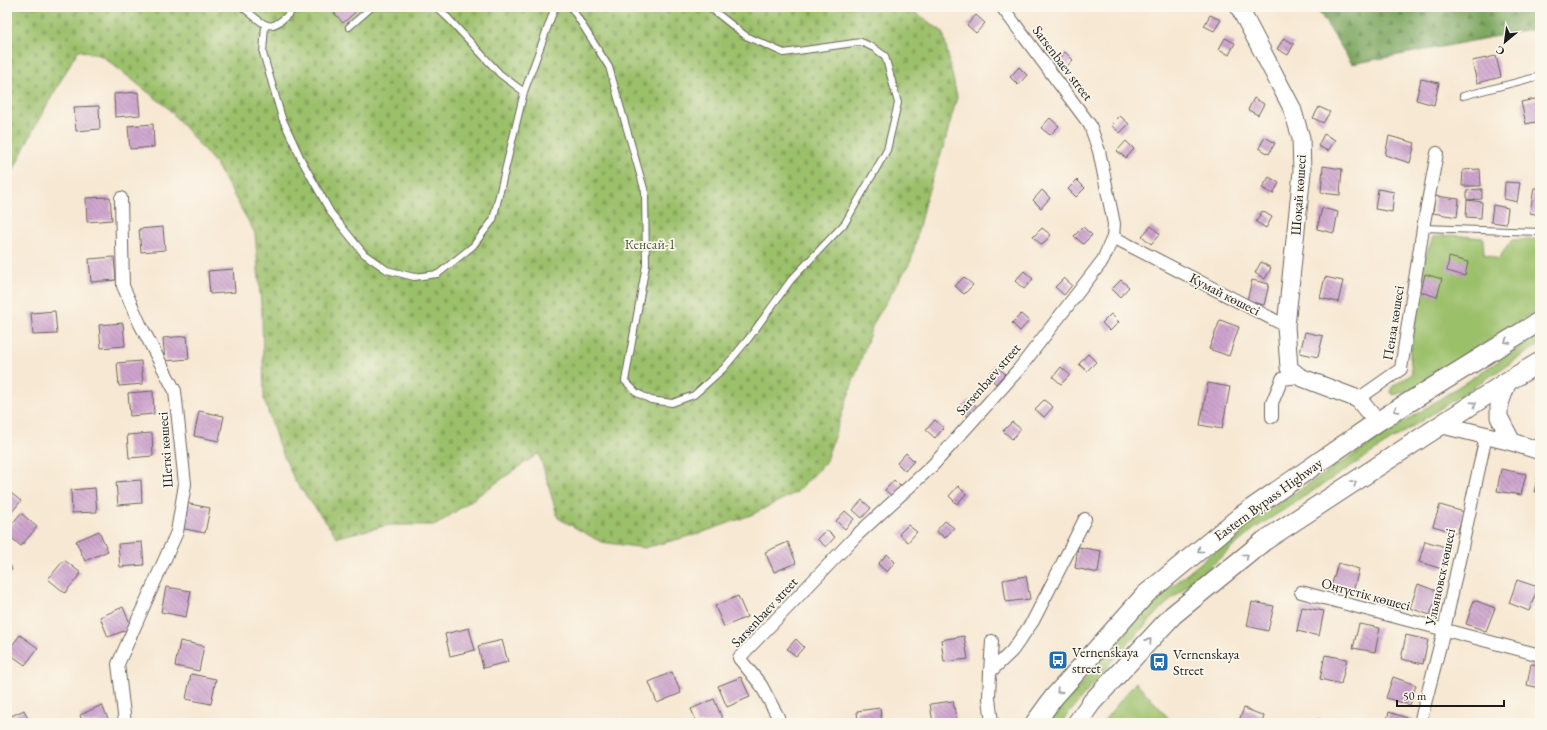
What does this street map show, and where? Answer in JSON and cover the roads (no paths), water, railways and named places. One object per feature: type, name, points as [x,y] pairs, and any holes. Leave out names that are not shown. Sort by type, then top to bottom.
[{"type":"main road","name":"Eastern Bypass Highway","points":[[1035,723],[1054,697],[1146,594],[1241,516],[1377,422],[1540,320]]},
{"type":"main road","points":[[1077,723],[1092,702],[1173,615],[1264,541],[1508,381],[1540,362]]},
{"type":"street","name":"Sarsenbaev street","points":[[772,723],[778,716],[761,685],[739,658],[857,535],[933,465],[1019,369],[1103,260],[1113,237],[1114,224],[1099,151],[1090,125],[1002,7]]},
{"type":"street","name":"Шоқай көшесі","points":[[1239,7],[1292,108],[1301,138],[1302,172],[1286,326]]},
{"type":"street","name":"Пенза көшесі","points":[[1358,399],[1401,370],[1423,228],[1437,153]]},
{"type":"street","name":"Шеткі көшесі","points":[[121,198],[123,286],[140,324],[175,391],[185,484],[177,532],[118,664],[125,723]]},
{"type":"street","name":"Кумай көшесі","points":[[1113,237],[1286,326]]},
{"type":"street","points":[[1286,326],[1289,368],[1300,377],[1358,399],[1377,422]]},
{"type":"street","points":[[1272,417],[1272,403],[1282,379],[1300,377]]},
{"type":"street","points":[[1508,381],[1499,406],[1499,416],[1512,442]]},
{"type":"street","points":[[1443,425],[1512,442],[1540,451]]},
{"type":"street","name":"Ульяновск көшесі","points":[[1420,723],[1444,630],[1486,436]]},
{"type":"street","points":[[990,672],[1012,651],[1033,621],[1086,518]]},
{"type":"street","name":"Оңтүстік көшесі","points":[[1301,592],[1540,655]]},
{"type":"street","points":[[992,641],[989,698],[992,723]]},
{"type":"lane","points":[[242,7],[265,25],[275,26],[296,7]]},
{"type":"lane","points":[[349,27],[372,7]]},
{"type":"lane","points":[[436,7],[450,19],[500,74],[524,92]]},
{"type":"lane","points":[[265,25],[263,53],[282,118],[331,213],[364,254],[387,270],[414,277],[438,274],[474,246],[493,220],[524,92],[555,7]]},
{"type":"lane","points":[[571,7],[609,67],[645,192],[646,266],[625,381],[637,393],[651,400],[672,403],[694,394],[724,368],[749,338],[791,280],[845,223],[887,150],[898,103],[885,56],[874,48],[861,42],[784,53],[746,36],[709,7]]},
{"type":"lane","points":[[1463,96],[1540,76]]},
{"type":"lane","points":[[1423,228],[1540,232]]},
{"type":"place","name":"Vernenskaya street","points":[[1058,660]]},
{"type":"place","name":"Vernenskaya Street","points":[[1159,662]]},
{"type":"park label","name":"Кенсай-1","points":[[650,244]]}]
